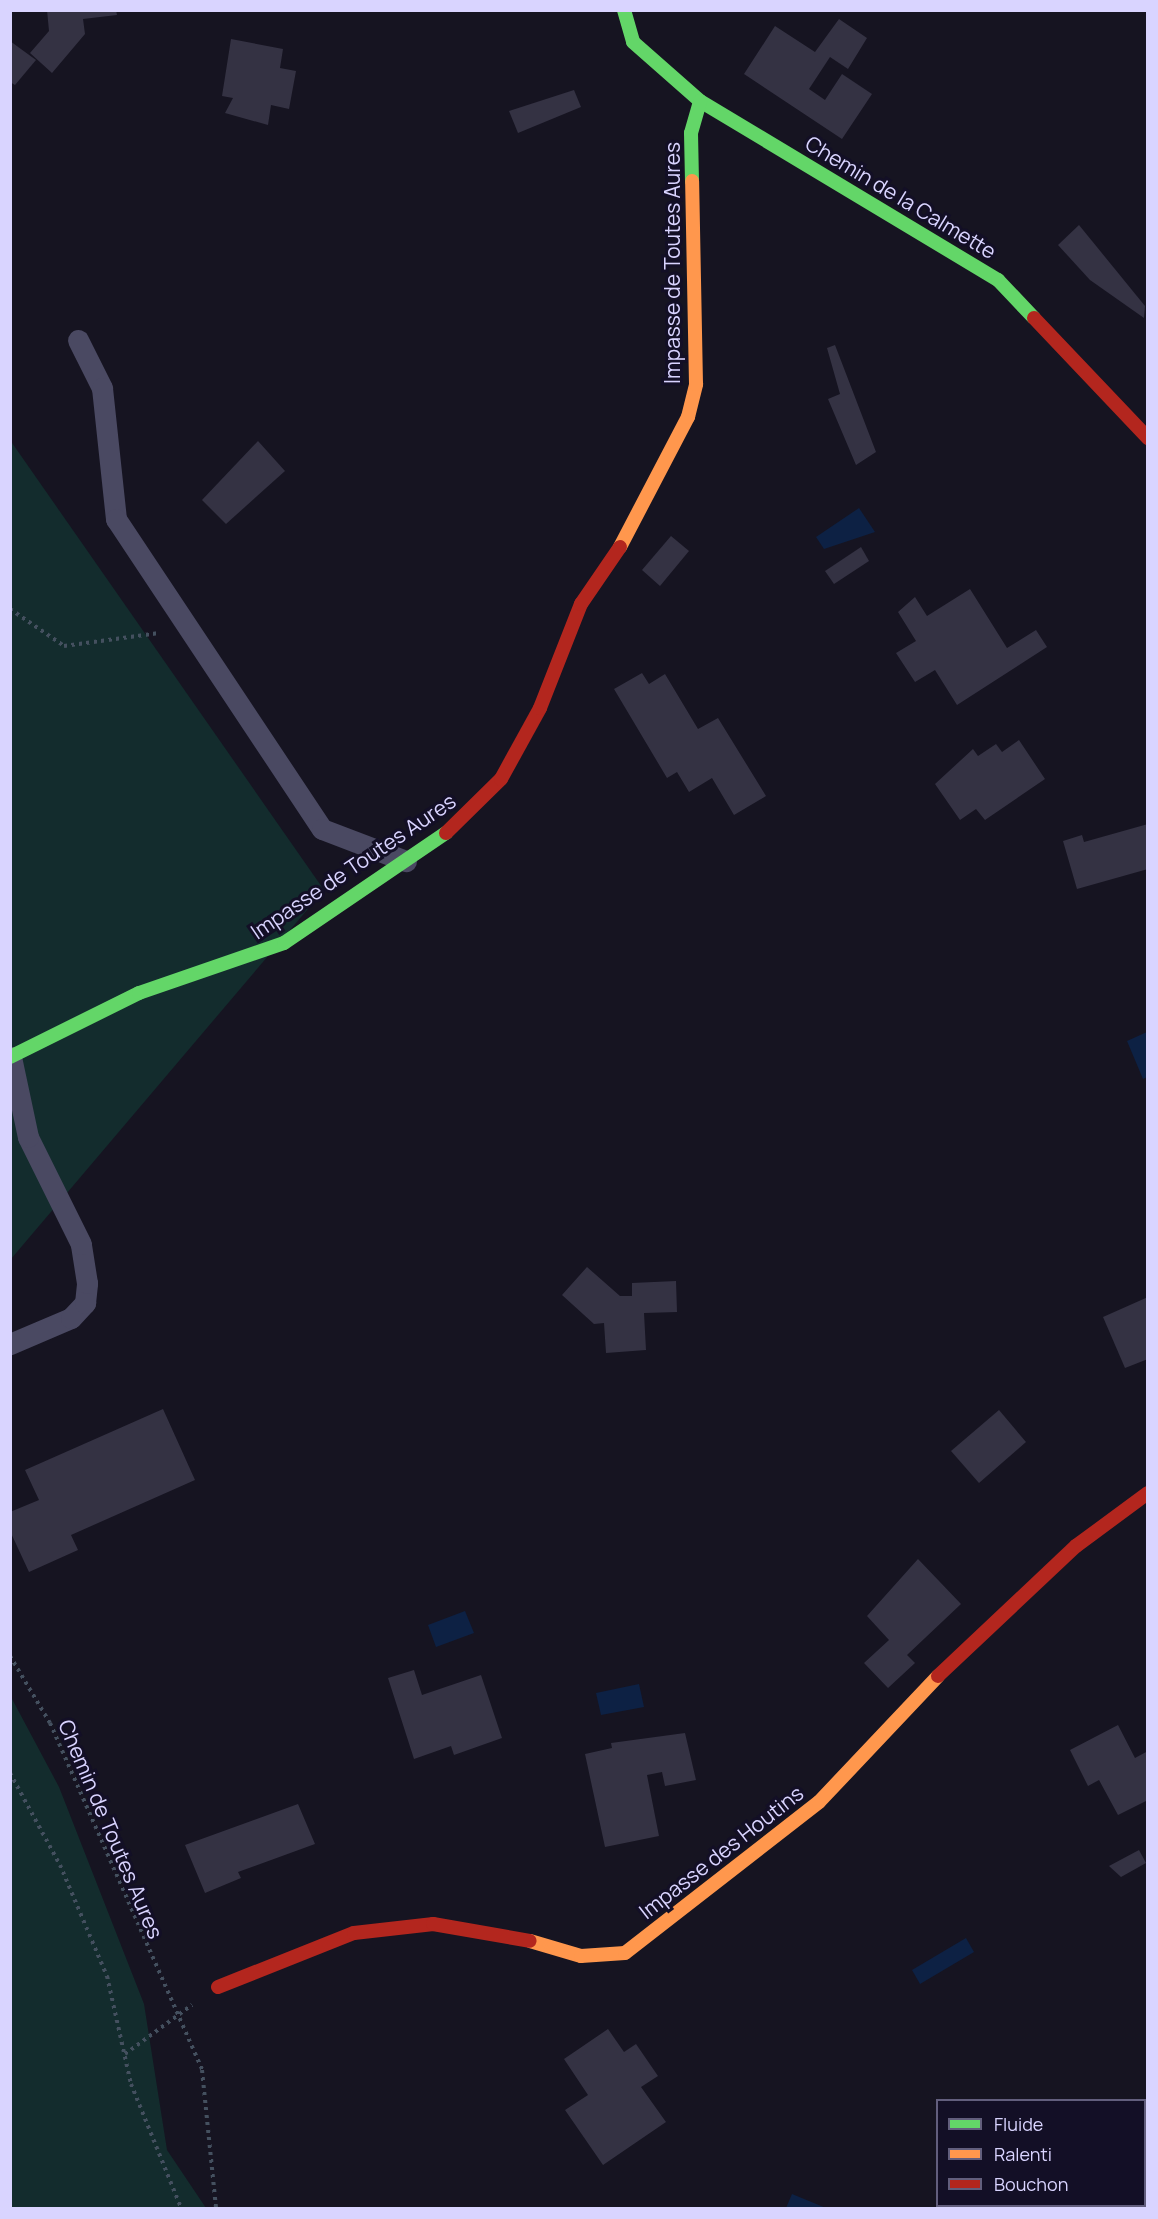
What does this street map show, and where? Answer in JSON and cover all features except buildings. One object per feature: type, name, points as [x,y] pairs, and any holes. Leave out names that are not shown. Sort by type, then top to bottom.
[{"type":"street","name":"Chemin de la Calmette","points":[[624,10],[633,42],[700,101],[998,280],[1148,438]]},
{"type":"street","name":"Impasse de Toutes Aures","points":[[10,1057],[139,993],[256,957],[406,861],[478,807],[520,748],[581,604],[639,518],[688,417],[696,384],[691,133],[700,101]]},
{"type":"street","name":"Impasse des Houtins","points":[[218,1987],[354,1933],[433,1924],[511,1936],[581,1956],[625,1953],[819,1802],[945,1669],[1076,1546],[1148,1493]]},
{"type":"lane","points":[[78,340],[102,388],[116,519],[192,628],[322,829],[406,861]]},
{"type":"lane","points":[[10,1057],[28,1137],[81,1244],[87,1283],[85,1303],[70,1318],[10,1344]]},
{"type":"path","points":[[10,609],[64,646],[192,628]]},
{"type":"path","name":"Chemin de Toutes Aures","points":[[10,1656],[50,1723],[176,2017],[202,2070],[216,2208]]},
{"type":"path","points":[[10,1773],[60,1865],[107,1976],[131,2084],[182,2208]]},
{"type":"path","points":[[125,2054],[218,1987]]},
{"type":"green space","points":[[10,440],[324,890],[11,1259],[10,1259]]},
{"type":"green space","points":[[11,1697],[59,1787],[144,2004],[167,2150],[206,2208],[11,2208]]},
{"type":"water","points":[[859,508],[875,532],[824,549],[816,537]]},
{"type":"water","points":[[1147,1032],[1147,1077],[1143,1079],[1127,1041]]},
{"type":"water","points":[[465,1611],[474,1633],[436,1647],[428,1625]]},
{"type":"water","points":[[639,1684],[644,1707],[601,1715],[596,1693]]},
{"type":"water","points":[[966,1938],[974,1952],[920,1984],[912,1970]]},
{"type":"water","points":[[792,2194],[826,2208],[786,2208]]},
{"type":"traffic: fast","points":[[624,10],[633,42],[700,101],[998,280],[1034,318]]},
{"type":"traffic: fast","points":[[692,181],[691,133],[700,101]]},
{"type":"traffic: fast","points":[[10,1057],[139,993],[284,943],[446,833]]},
{"type":"traffic: slow","points":[[620,547],[688,417],[696,384],[692,181]]},
{"type":"traffic: slow","points":[[530,1941],[581,1956],[625,1953],[819,1802],[938,1676]]},
{"type":"traffic: jam","points":[[1034,318],[1148,438]]},
{"type":"traffic: jam","points":[[446,833],[501,779],[540,708],[581,604],[620,547]]},
{"type":"traffic: jam","points":[[938,1676],[1076,1546],[1148,1493]]},
{"type":"traffic: jam","points":[[218,1987],[354,1933],[433,1924],[530,1941]]}]
